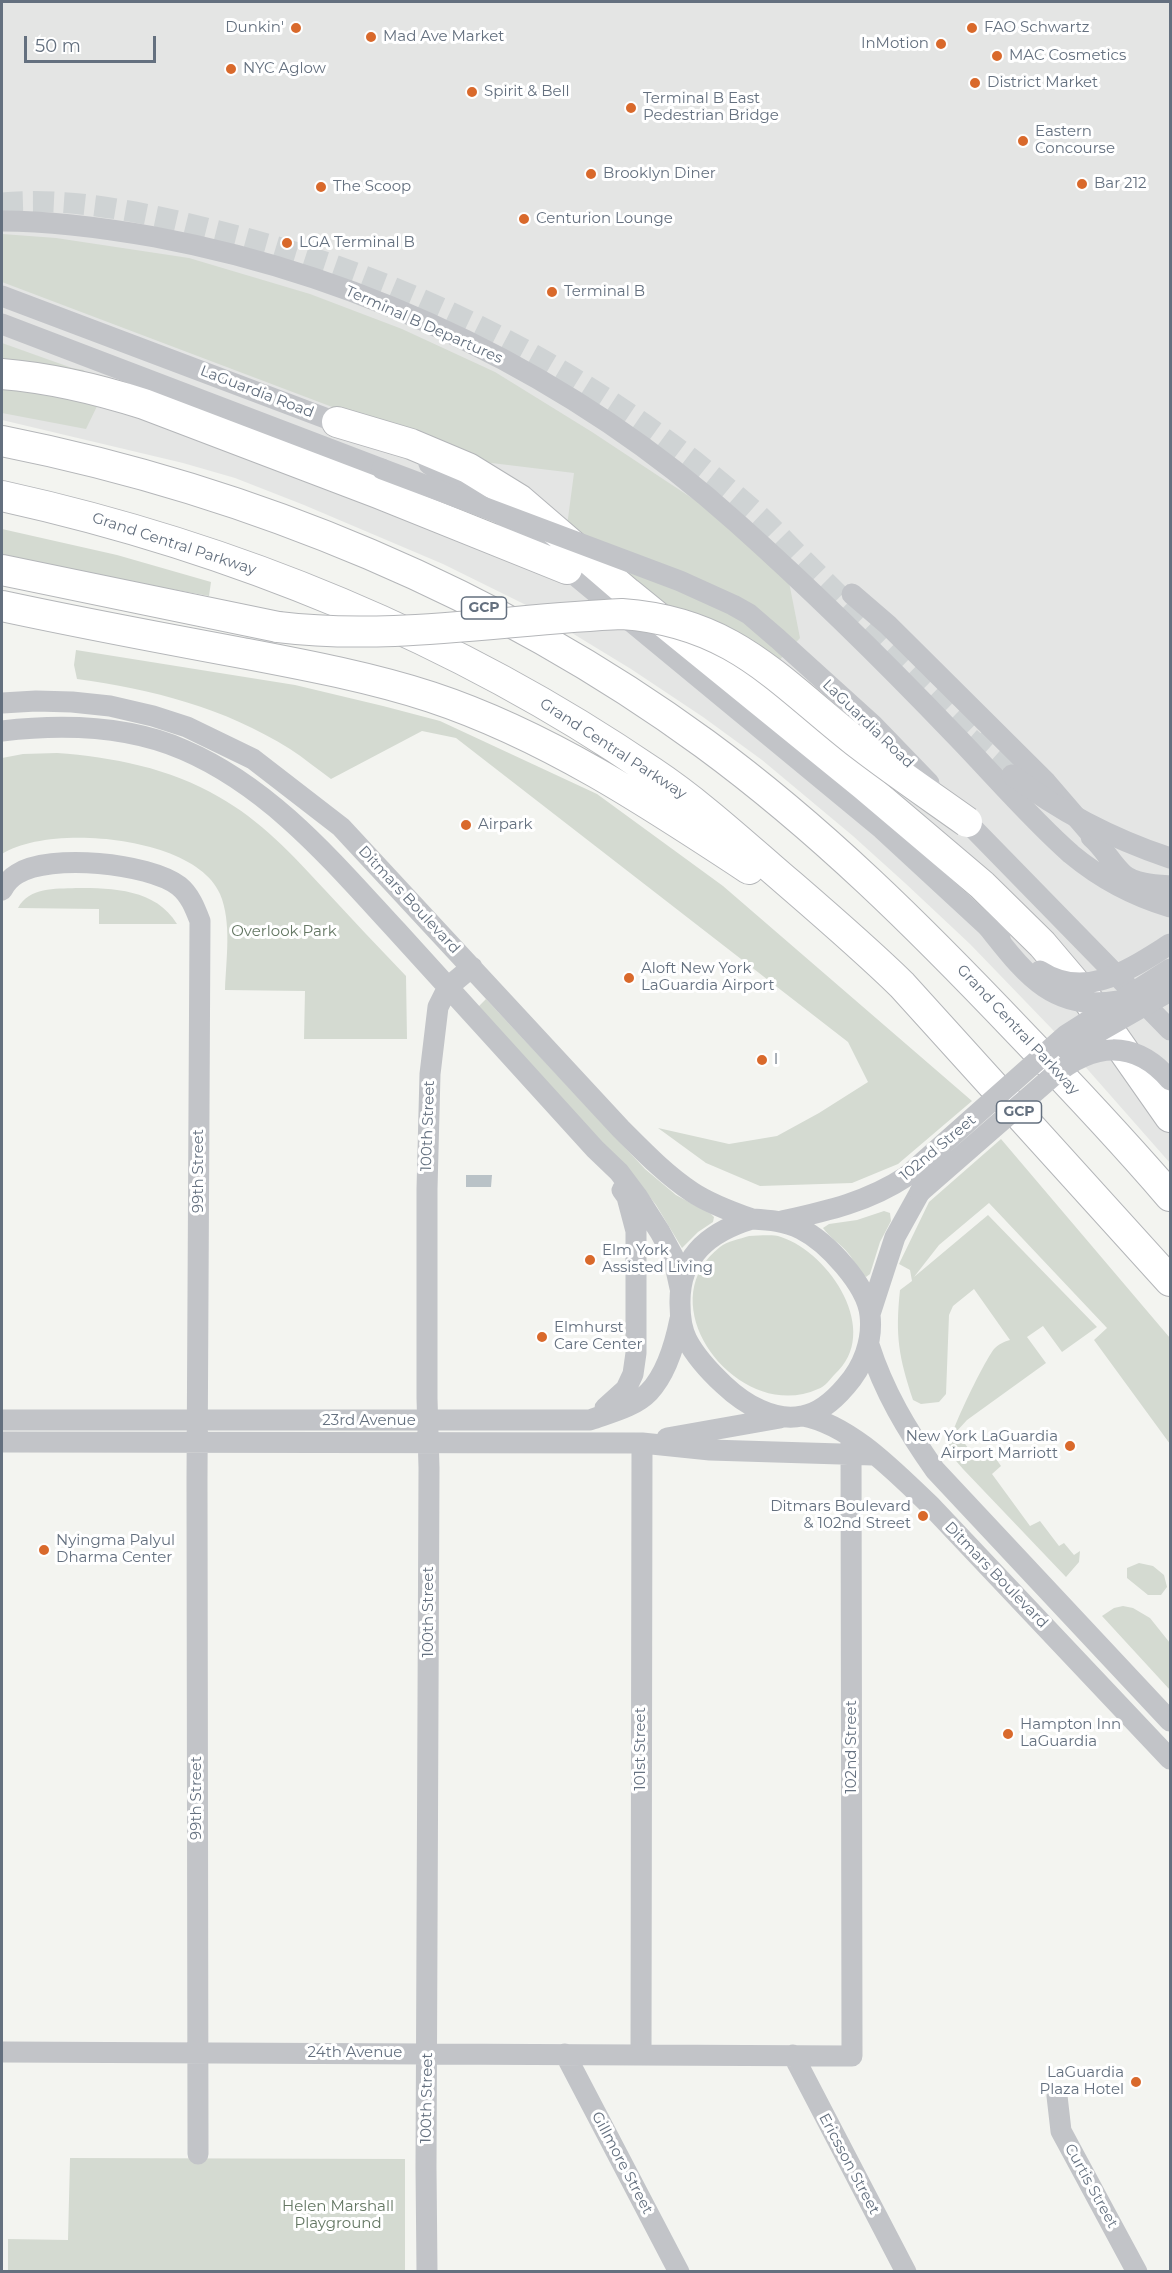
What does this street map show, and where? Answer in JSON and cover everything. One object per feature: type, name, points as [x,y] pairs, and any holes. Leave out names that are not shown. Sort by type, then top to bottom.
[{"type":"highway","points":[[2,374],[76,384],[144,404],[378,493],[567,569]]},
{"type":"highway","points":[[337,422],[411,444],[468,468],[520,500],[628,593],[855,777],[982,885],[1042,944],[1081,990],[1170,1117]]},
{"type":"highway","name":"Grand Central Parkway","points":[[2,441],[79,458],[207,493],[329,538],[448,590],[501,617],[634,696],[737,769],[848,860],[958,966],[1170,1196]]},
{"type":"highway","name":"Grand Central Parkway","points":[[2,496],[119,525],[229,559],[391,625],[486,672],[553,709],[654,773],[704,810],[863,947],[940,1024],[1170,1281]]},
{"type":"highway","points":[[2,570],[278,627],[330,632],[385,632],[622,614],[642,615],[687,625],[726,641],[760,662],[861,745],[968,822]]},
{"type":"highway","points":[[2,608],[337,672],[400,688],[465,710],[552,750],[644,802],[773,885],[863,947]]},
{"type":"street","name":"Terminal B Departures","points":[[2,222],[35,221],[142,235],[235,255],[335,286],[426,322],[509,362],[546,383],[617,429],[711,500],[904,682],[1071,854],[1118,887],[1170,907]]},
{"type":"street","name":"LaGuardia Road","points":[[2,296],[337,422],[416,457],[446,474],[485,501],[857,807],[988,927]]},
{"type":"street","name":"LaGuardia Road","points":[[2,324],[700,589],[733,604],[764,626],[873,725],[1170,1030]]},
{"type":"street","points":[[852,594],[888,625],[1046,782],[1124,875],[1147,883],[1170,886]]},
{"type":"street","name":"Ditmars Boulevard","points":[[2,703],[72,702],[110,706],[142,713],[187,727],[253,759],[341,827],[621,1129],[657,1164],[692,1192],[752,1219]]},
{"type":"street","name":"Ditmars Boulevard","points":[[2,730],[85,727],[137,735],[183,749],[226,771],[275,806],[326,854],[595,1149],[619,1172],[638,1196],[673,1256],[680,1288]]},
{"type":"street","points":[[990,743],[1102,847]]},
{"type":"street","points":[[1012,775],[1045,799],[1090,825],[1136,846],[1170,858]]},
{"type":"street","name":"99th Street","points":[[2,890],[7,882],[19,873],[32,868],[68,863],[107,863],[130,867],[172,881],[192,902],[200,921],[198,2154]]},
{"type":"street","points":[[988,927],[1040,971],[1058,981],[1068,983],[1087,983],[1109,978],[1170,944]]},
{"type":"street","points":[[988,927],[1020,967],[1032,979],[1052,992],[1085,1002],[1120,1000]]},
{"type":"street","name":"100th Street","points":[[427,2271],[427,1188],[430,1074],[438,1006],[448,987],[472,967]]},
{"type":"street","points":[[1017,1080],[1039,1057],[1066,1035],[1170,969]]},
{"type":"street","points":[[1017,1080],[1170,991]]},
{"type":"street","name":"102nd Street","points":[[782,1221],[855,1203],[881,1192],[914,1184],[1070,1062],[1092,1052],[1107,1050],[1134,1053],[1154,1064],[1170,1080]]},
{"type":"street","name":"102nd Street","points":[[870,1314],[914,1184],[1017,1080]]},
{"type":"street","points":[[590,1420],[626,1389],[633,1374],[636,1353],[636,1231],[627,1197],[595,1149]]},
{"type":"street","points":[[793,1417],[821,1408],[837,1396],[852,1379],[869,1345],[870,1314],[856,1283],[835,1255],[802,1229],[782,1221],[752,1219],[730,1226],[713,1236],[698,1249],[687,1265],[680,1288],[680,1319],[686,1338],[697,1356],[730,1391],[747,1403],[793,1417],[819,1419],[851,1447]]},
{"type":"street","name":"23rd Avenue","points":[[2,1442],[428,1420],[590,1420],[634,1402],[649,1392],[669,1358],[680,1319]]},
{"type":"street","name":"Ditmars Boulevard","points":[[869,1345],[878,1373],[900,1417],[935,1470],[1170,1721]]},
{"type":"street","name":"23rd Avenue","points":[[642,1443],[793,1417]]},
{"type":"street","name":"23rd Avenue","points":[[2,1420],[428,1443],[642,1443],[710,1450],[851,1447],[873,1455]]},
{"type":"street","name":"101st Street","points":[[641,2055],[642,1443]]},
{"type":"street","name":"102nd Street","points":[[851,1447],[852,2056]]},
{"type":"street","name":"Ditmars Boulevard","points":[[873,1455],[931,1506],[1170,1759]]},
{"type":"street","name":"24th Avenue","points":[[2,2052],[852,2056]]},
{"type":"street","name":"Gillmore Street","points":[[565,2054],[679,2271]]},
{"type":"street","name":"Ericsson Street","points":[[793,2055],[906,2271]]},
{"type":"street","name":"Curtis Street","points":[[1057,2096],[1061,2131],[1137,2271]]},
{"type":"street","points":[[428,2249],[440,2271]]},
{"type":"shaded area","points":[[2,2],[1170,2],[1170,1163],[1052,1029],[970,944],[905,883],[762,760],[631,669],[526,605],[443,564],[304,505],[235,478],[183,463],[2,420]]},
{"type":"shaded area","points":[[466,1175],[492,1175],[491,1187],[466,1187]]},
{"type":"green space","points":[[2,234],[56,238],[189,258],[310,294],[402,329],[495,372],[592,432],[725,520],[788,577],[800,638],[758,683],[567,526],[574,473],[475,461],[2,282]]},
{"type":"green space","points":[[2,343],[72,368],[84,370],[81,374],[2,363]]},
{"type":"green space","points":[[2,384],[100,400],[86,429],[2,413]]},
{"type":"green space","points":[[2,529],[117,555],[211,582],[209,596],[2,558]]},
{"type":"green space","points":[[76,650],[295,685],[440,721],[597,794],[723,886],[972,1101],[898,1164],[852,1183],[760,1186],[706,1163],[658,1128],[729,1144],[777,1136],[868,1082],[848,1042],[456,738],[422,731],[331,779],[295,752],[240,722],[214,711],[133,688],[77,679],[74,665]]},
{"type":"green space","name":"Overlook Park","points":[[57,753],[120,761],[181,778],[234,806],[262,827],[301,864],[406,976],[407,1039],[304,1039],[305,991],[225,990],[227,941],[224,905],[220,894],[206,874],[182,859],[153,848],[120,841],[85,838],[53,839],[24,844],[2,854],[2,758],[23,754]]},
{"type":"green space","points":[[51,889],[119,890],[146,897],[168,912],[177,924],[99,924],[99,909],[18,908],[29,896],[36,893]]},
{"type":"green space","points":[[486,999],[645,1169],[676,1195],[711,1214],[714,1217],[713,1222],[698,1232],[682,1248],[656,1205],[632,1174],[477,1008]]},
{"type":"green space","points":[[1001,1139],[1170,1338],[1170,1444],[1094,1340],[1107,1328],[989,1203],[939,1245],[914,1277],[988,1215],[1097,1327],[1062,1352],[1043,1326],[1027,1337],[1046,1363],[967,1420],[956,1432],[978,1461],[994,1456],[1001,1466],[992,1474],[1030,1526],[1040,1521],[1059,1546],[1064,1543],[1074,1555],[1080,1551],[1079,1562],[1066,1577],[963,1469],[949,1449],[955,1427],[983,1367],[994,1349],[1010,1340],[974,1289],[953,1306],[949,1315],[946,1394],[939,1402],[921,1404],[913,1400],[899,1346],[900,1290],[912,1281],[910,1270],[899,1264],[929,1202]]},
{"type":"green space","points":[[884,1211],[890,1213],[891,1221],[880,1242],[870,1274],[866,1277],[845,1250],[823,1228],[829,1224],[857,1220]]},
{"type":"green space","points":[[749,1236],[777,1236],[799,1246],[817,1259],[832,1276],[844,1296],[851,1316],[853,1337],[848,1357],[821,1388],[788,1396],[759,1390],[733,1375],[712,1353],[697,1327],[693,1299],[699,1271],[720,1247]]},
{"type":"green space","points":[[1139,1563],[1153,1566],[1164,1575],[1167,1587],[1161,1595],[1148,1595],[1127,1578],[1127,1568]]},
{"type":"green space","points":[[1123,1606],[1133,1608],[1150,1618],[1170,1643],[1170,1690],[1102,1616],[1114,1608]]},
{"type":"green space","name":"Helen Marshall Playground","points":[[70,2158],[405,2159],[405,2271],[8,2272],[8,2239],[68,2240]]},
{"type":"tunnel","points":[[2,203],[58,202],[86,205],[143,214],[226,233],[298,253],[368,277],[504,338],[631,415],[749,506],[990,743]]},
{"type":"tunnel","points":[[970,738],[1012,775]]},
{"type":"place","name":"Dunkin'","points":[[296,28]]},
{"type":"place","name":"FAO Schwartz","points":[[972,28]]},
{"type":"place","name":"Mad Ave Market","points":[[371,37]]},
{"type":"place","name":"InMotion","points":[[941,44]]},
{"type":"place","name":"MAC Cosmetics","points":[[997,56]]},
{"type":"place","name":"NYC Aglow","points":[[231,69]]},
{"type":"place","name":"District Market","points":[[975,83]]},
{"type":"place","name":"Spirit & Bell","points":[[472,92]]},
{"type":"place","name":"Terminal B East Pedestrian Bridge","points":[[631,108]]},
{"type":"place","name":"Eastern Concourse","points":[[1023,141]]},
{"type":"place","name":"Brooklyn Diner","points":[[591,174]]},
{"type":"place","name":"Bar 212","points":[[1082,184]]},
{"type":"place","name":"The Scoop","points":[[321,187]]},
{"type":"place","name":"Centurion Lounge","points":[[524,219]]},
{"type":"place","name":"LGA Terminal B","points":[[287,243]]},
{"type":"place","name":"Terminal B","points":[[552,292]]},
{"type":"place","name":"Airpark","points":[[466,825]]},
{"type":"place","name":"Aloft New York LaGuardia Airport","points":[[629,978]]},
{"type":"place","name":"l","points":[[762,1060]]},
{"type":"place","name":"Elm York Assisted Living","points":[[590,1260]]},
{"type":"place","name":"Elmhurst Care Center","points":[[542,1337]]},
{"type":"place","name":"New York LaGuardia Airport Marriott","points":[[1070,1446]]},
{"type":"place","name":"Ditmars Boulevard & 102nd Street","points":[[923,1516]]},
{"type":"place","name":"Nyingma Palyul Dharma Center","points":[[44,1550]]},
{"type":"place","name":"Hampton Inn LaGuardia","points":[[1008,1734]]},
{"type":"place","name":"LaGuardia Plaza Hotel","points":[[1136,2082]]}]
